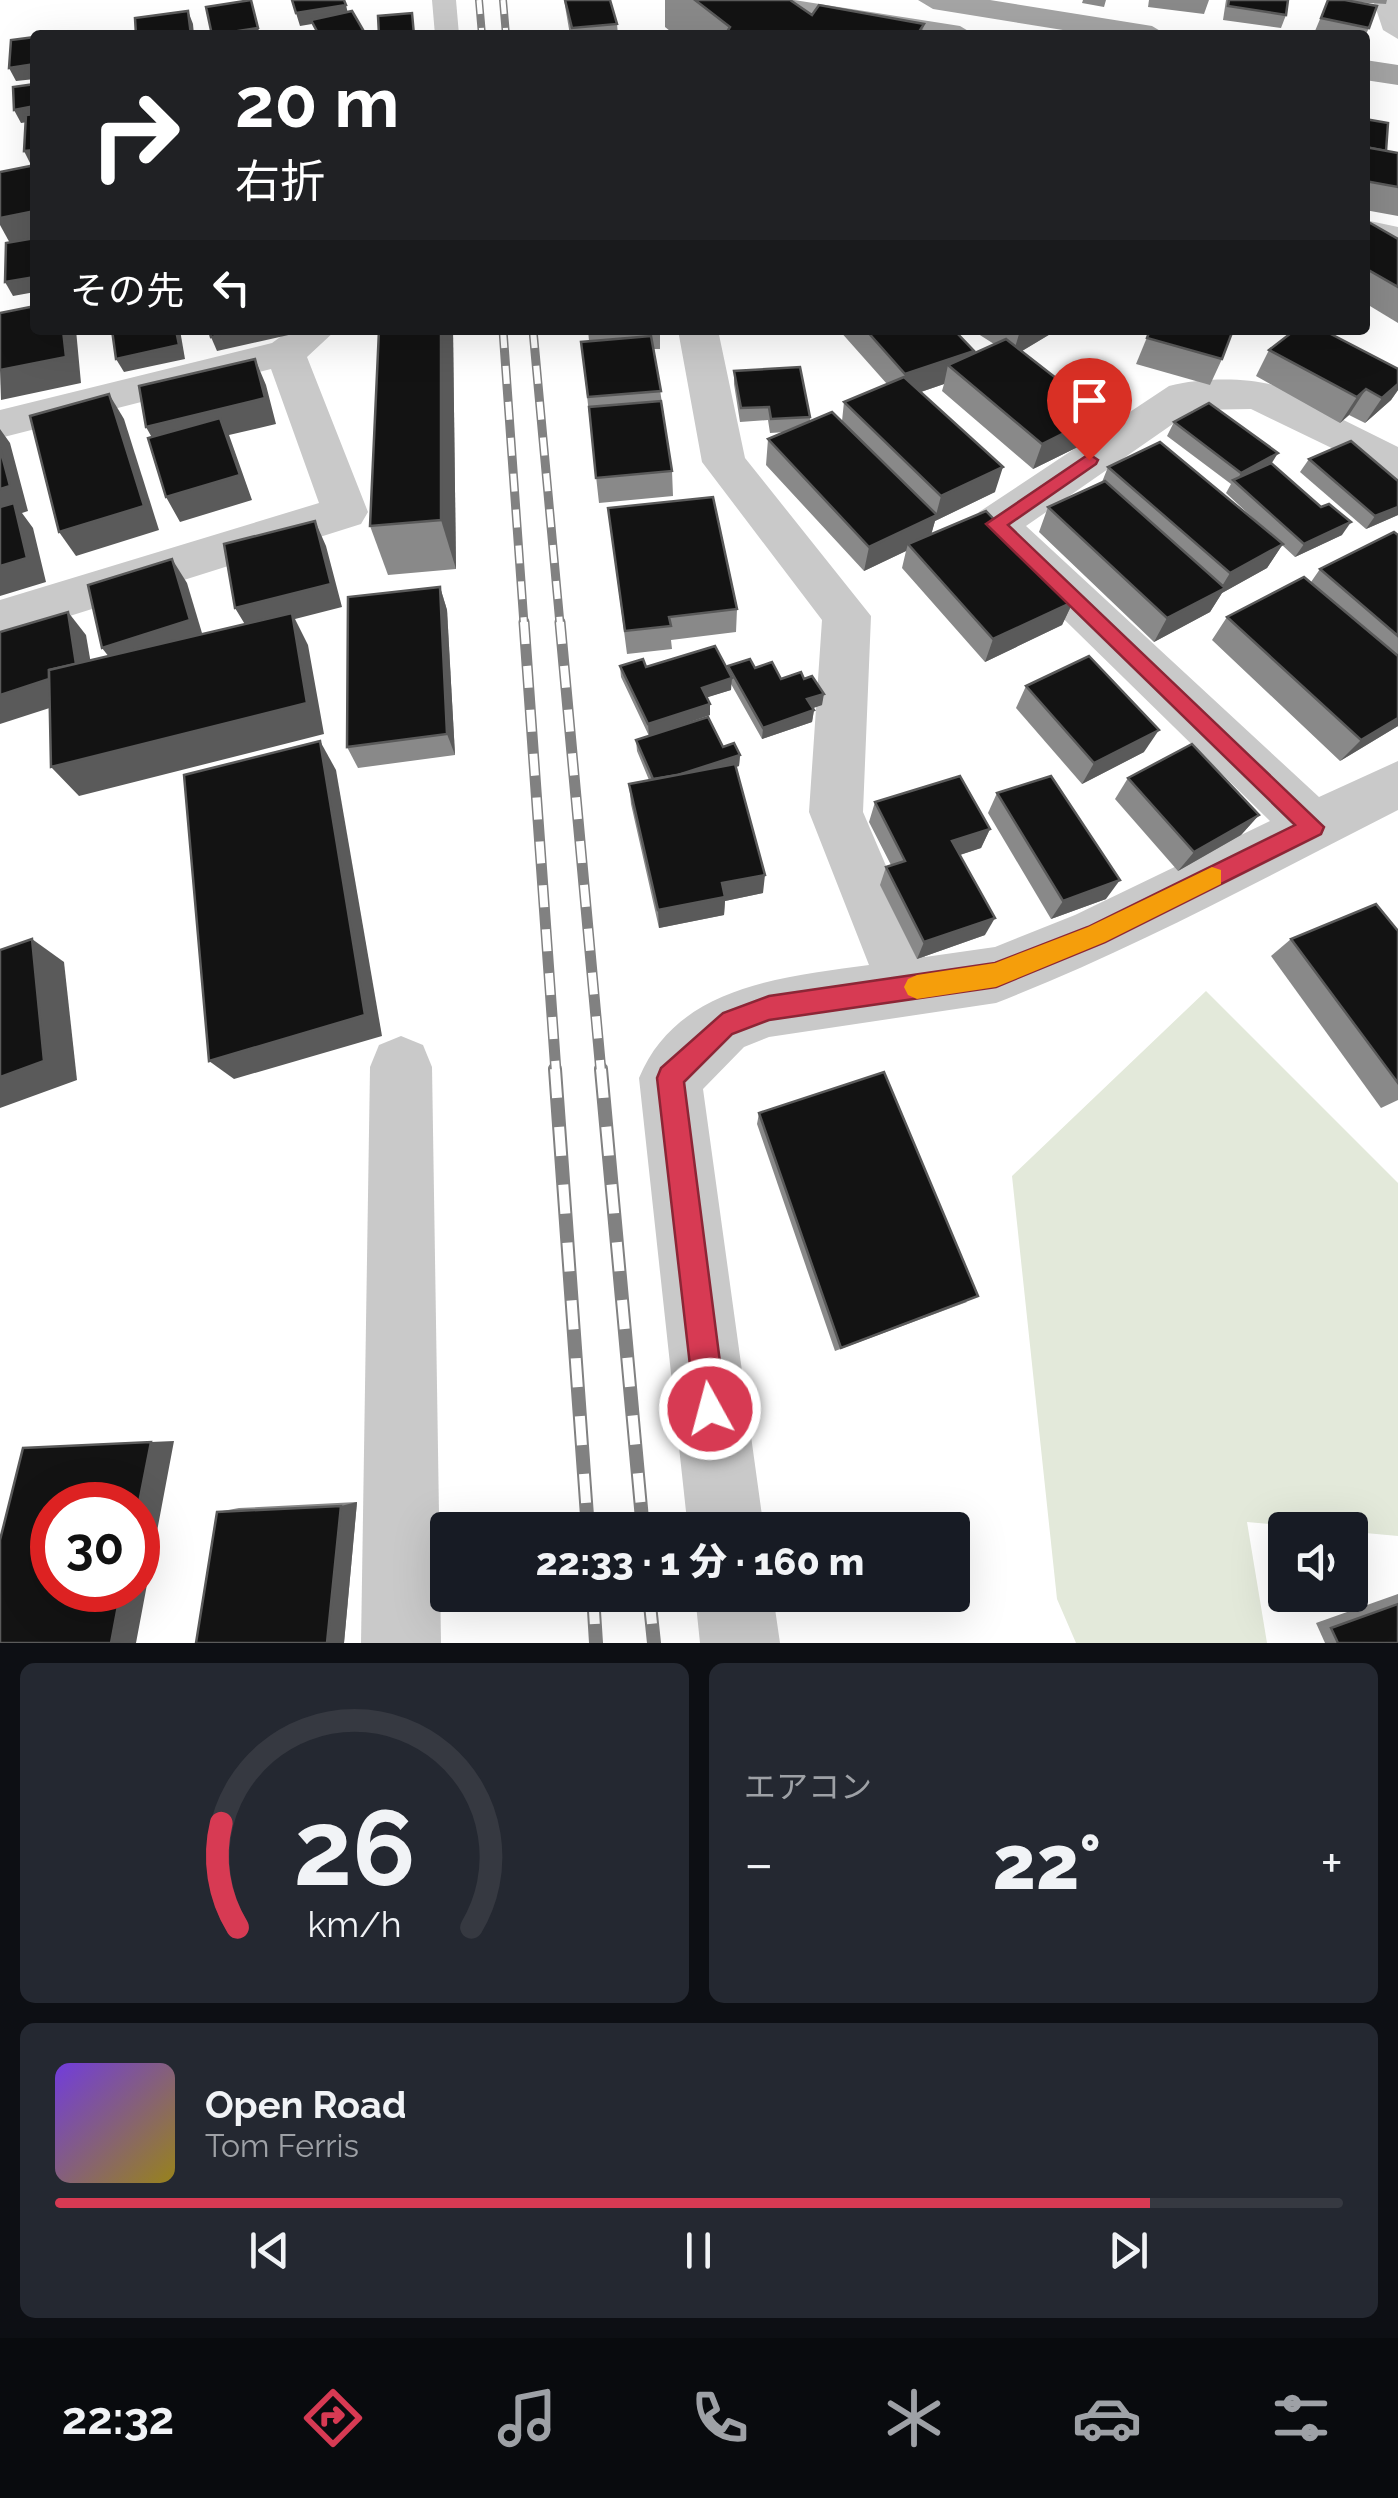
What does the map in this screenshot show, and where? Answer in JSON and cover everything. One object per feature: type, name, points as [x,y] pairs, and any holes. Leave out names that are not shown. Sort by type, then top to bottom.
[{"type":"main road","points":[[736,0],[928,30]]},
{"type":"main road","points":[[933,0],[988,4],[1126,30]]},
{"type":"main road","points":[[1370,71],[1398,75]]},
{"type":"main road","points":[[1370,99],[1398,103]]},
{"type":"street","points":[[1388,0],[1398,30]]},
{"type":"street","points":[[699,335],[724,462],[847,616],[836,812],[908,988]]},
{"type":"street","points":[[0,424],[301,342],[345,512],[0,619]]},
{"type":"street","points":[[1313,827],[995,524],[1184,396],[1258,395],[1398,465]]},
{"type":"street","points":[[724,1512],[670,1078],[723,1026],[769,1008],[996,975],[1096,934],[1398,784]]},
{"type":"street","points":[[401,1067],[401,1643]]},
{"type":"street","points":[[736,1612],[740,1643]]},
{"type":"lane","points":[[444,0],[448,6],[447,30]]},
{"type":"lane","points":[[1370,230],[1398,236]]},
{"type":"green space","points":[[1206,991],[1398,1183],[1398,1536],[1368,1533],[1368,1512],[1268,1512],[1268,1524],[1247,1522],[1267,1643],[1076,1643],[1057,1599],[1012,1176]]},
{"type":"building","points":[[251,0],[258,28],[211,30],[206,7]]},
{"type":"building","points":[[292,0],[344,0],[346,5],[296,13]]},
{"type":"building","points":[[565,0],[610,0],[617,24],[572,28]]},
{"type":"building","points":[[695,0],[790,0],[812,15],[819,5],[924,24],[920,30],[728,30],[730,27]]},
{"type":"building","points":[[1229,0],[1288,0],[1286,15],[1228,6]]},
{"type":"building","points":[[1328,0],[1377,6],[1369,28],[1321,18]]},
{"type":"building","points":[[188,11],[190,30],[136,30],[135,18]]},
{"type":"building","points":[[352,11],[363,30],[316,30],[311,20]]},
{"type":"building","points":[[412,13],[414,30],[379,30],[378,16]]},
{"type":"building","points":[[30,38],[30,65],[9,68],[11,40]]},
{"type":"building","points":[[30,85],[30,107],[14,110],[13,87]]},
{"type":"building","points":[[26,115],[30,115],[30,150],[24,151]]},
{"type":"building","points":[[1370,120],[1388,123],[1386,151],[1370,148]]},
{"type":"building","points":[[1370,148],[1398,153],[1398,187],[1370,182]]},
{"type":"building","points":[[30,166],[30,212],[0,218],[0,172]]},
{"type":"building","points":[[1370,223],[1398,239],[1398,287],[1370,271]]},
{"type":"building","points":[[30,239],[30,278],[5,282],[6,243]]},
{"type":"building","points":[[30,307],[30,335],[64,335],[66,357],[0,370],[0,313]]},
{"type":"building","points":[[113,335],[177,335],[179,345],[116,359]]},
{"type":"building","points":[[379,335],[441,335],[441,520],[370,526]]},
{"type":"building","points":[[870,335],[959,335],[974,351],[905,374]]},
{"type":"building","points":[[1148,335],[1231,335],[1222,359],[1147,338]]},
{"type":"building","points":[[1288,335],[1333,335],[1398,369],[1398,384],[1382,398],[1366,389],[1357,397],[1269,350]]},
{"type":"building","points":[[651,336],[661,391],[588,397],[581,342]]},
{"type":"building","points":[[1006,339],[1102,414],[1042,444],[948,365]]},
{"type":"building","points":[[255,359],[265,398],[146,427],[139,386]]},
{"type":"building","points":[[800,367],[810,417],[771,419],[769,407],[741,408],[734,371]]},
{"type":"building","points":[[904,377],[1003,467],[941,496],[844,402]]},
{"type":"building","points":[[109,394],[144,506],[59,532],[30,416]]},
{"type":"building","points":[[661,401],[672,471],[596,478],[589,407]]},
{"type":"building","points":[[1209,403],[1278,453],[1241,473],[1174,422]]},
{"type":"building","points":[[832,412],[937,515],[869,547],[768,439]]},
{"type":"building","points":[[220,418],[240,475],[166,497],[148,438]]},
{"type":"building","points":[[1351,441],[1398,481],[1398,507],[1375,516],[1309,459]]},
{"type":"building","points":[[1160,442],[1283,544],[1230,573],[1108,467]]},
{"type":"building","points":[[0,448],[10,486],[0,489]]},
{"type":"building","points":[[1271,463],[1321,507],[1329,504],[1351,522],[1304,544],[1233,480]]},
{"type":"building","points":[[1105,481],[1225,588],[1167,618],[1048,507]]},
{"type":"building","points":[[713,497],[737,609],[669,617],[671,626],[625,631],[608,508]]},
{"type":"building","points":[[14,503],[27,558],[0,566],[0,507]]},
{"type":"building","points":[[986,511],[1073,602],[993,639],[908,544]]},
{"type":"building","points":[[315,521],[331,584],[235,608],[224,544]]},
{"type":"building","points":[[1394,532],[1398,535],[1398,636],[1320,569]]},
{"type":"building","points":[[172,559],[190,620],[102,648],[88,585]]},
{"type":"building","points":[[1304,577],[1398,656],[1398,718],[1361,740],[1227,617]]},
{"type":"building","points":[[440,587],[447,734],[347,747],[348,597]]},
{"type":"building","points":[[68,612],[76,664],[49,670],[49,679],[0,695],[0,632]]},
{"type":"building","points":[[292,613],[307,703],[51,767],[49,670]]},
{"type":"building","points":[[715,646],[732,678],[702,688],[710,704],[648,724],[620,666],[643,659],[646,667]]},
{"type":"building","points":[[1089,656],[1159,730],[1094,763],[1026,686]]},
{"type":"building","points":[[750,659],[755,668],[772,662],[781,679],[801,672],[804,679],[812,676],[824,694],[807,699],[814,710],[763,728],[728,666]]},
{"type":"building","points":[[708,717],[723,747],[734,743],[740,755],[653,779],[636,740]]},
{"type":"building","points":[[320,741],[365,1015],[209,1061],[184,775]]},
{"type":"building","points":[[1192,744],[1259,815],[1194,852],[1128,778]]},
{"type":"building","points":[[735,764],[765,875],[722,883],[725,897],[658,910],[629,784]]},
{"type":"building","points":[[960,776],[990,829],[952,841],[995,918],[924,942],[886,867],[905,861],[875,802]]},
{"type":"building","points":[[1051,776],[1120,880],[1063,901],[997,793]]},
{"type":"building","points":[[1376,904],[1398,931],[1398,1083],[1291,939]]},
{"type":"building","points":[[32,939],[44,1061],[0,1077],[0,950]]},
{"type":"building","points":[[884,1072],[978,1296],[841,1348],[759,1113]]},
{"type":"building","points":[[151,1442],[143,1482],[30,1482],[30,1612],[117,1612],[111,1643],[0,1643],[0,1540],[23,1448]]},
{"type":"building","points":[[341,1506],[327,1643],[196,1643],[217,1512]]},
{"type":"building","points":[[1398,1604],[1398,1643],[1338,1643],[1331,1628]]},
{"type":"railway","points":[[479,0],[482,30]]},
{"type":"railway","points":[[503,0],[506,30]]},
{"type":"railway","points":[[503,335],[524,624]]},
{"type":"railway","points":[[533,335],[560,624]]},
{"type":"railway","points":[[524,622],[556,1072]]},
{"type":"railway","points":[[560,622],[601,1072]]},
{"type":"railway","points":[[555,1069],[587,1512]]},
{"type":"railway","points":[[601,1069],[641,1512]]},
{"type":"railway","points":[[594,1612],[596,1643]]},
{"type":"railway","points":[[651,1612],[654,1643]]},
{"type":"slow traffic","points":[[917,987],[996,975],[1096,934],[1212,877]]},
{"type":"route","points":[[710,1409],[670,1078],[723,1026],[769,1008],[996,975],[1096,934],[1313,827],[995,524],[1089,460]]}]
